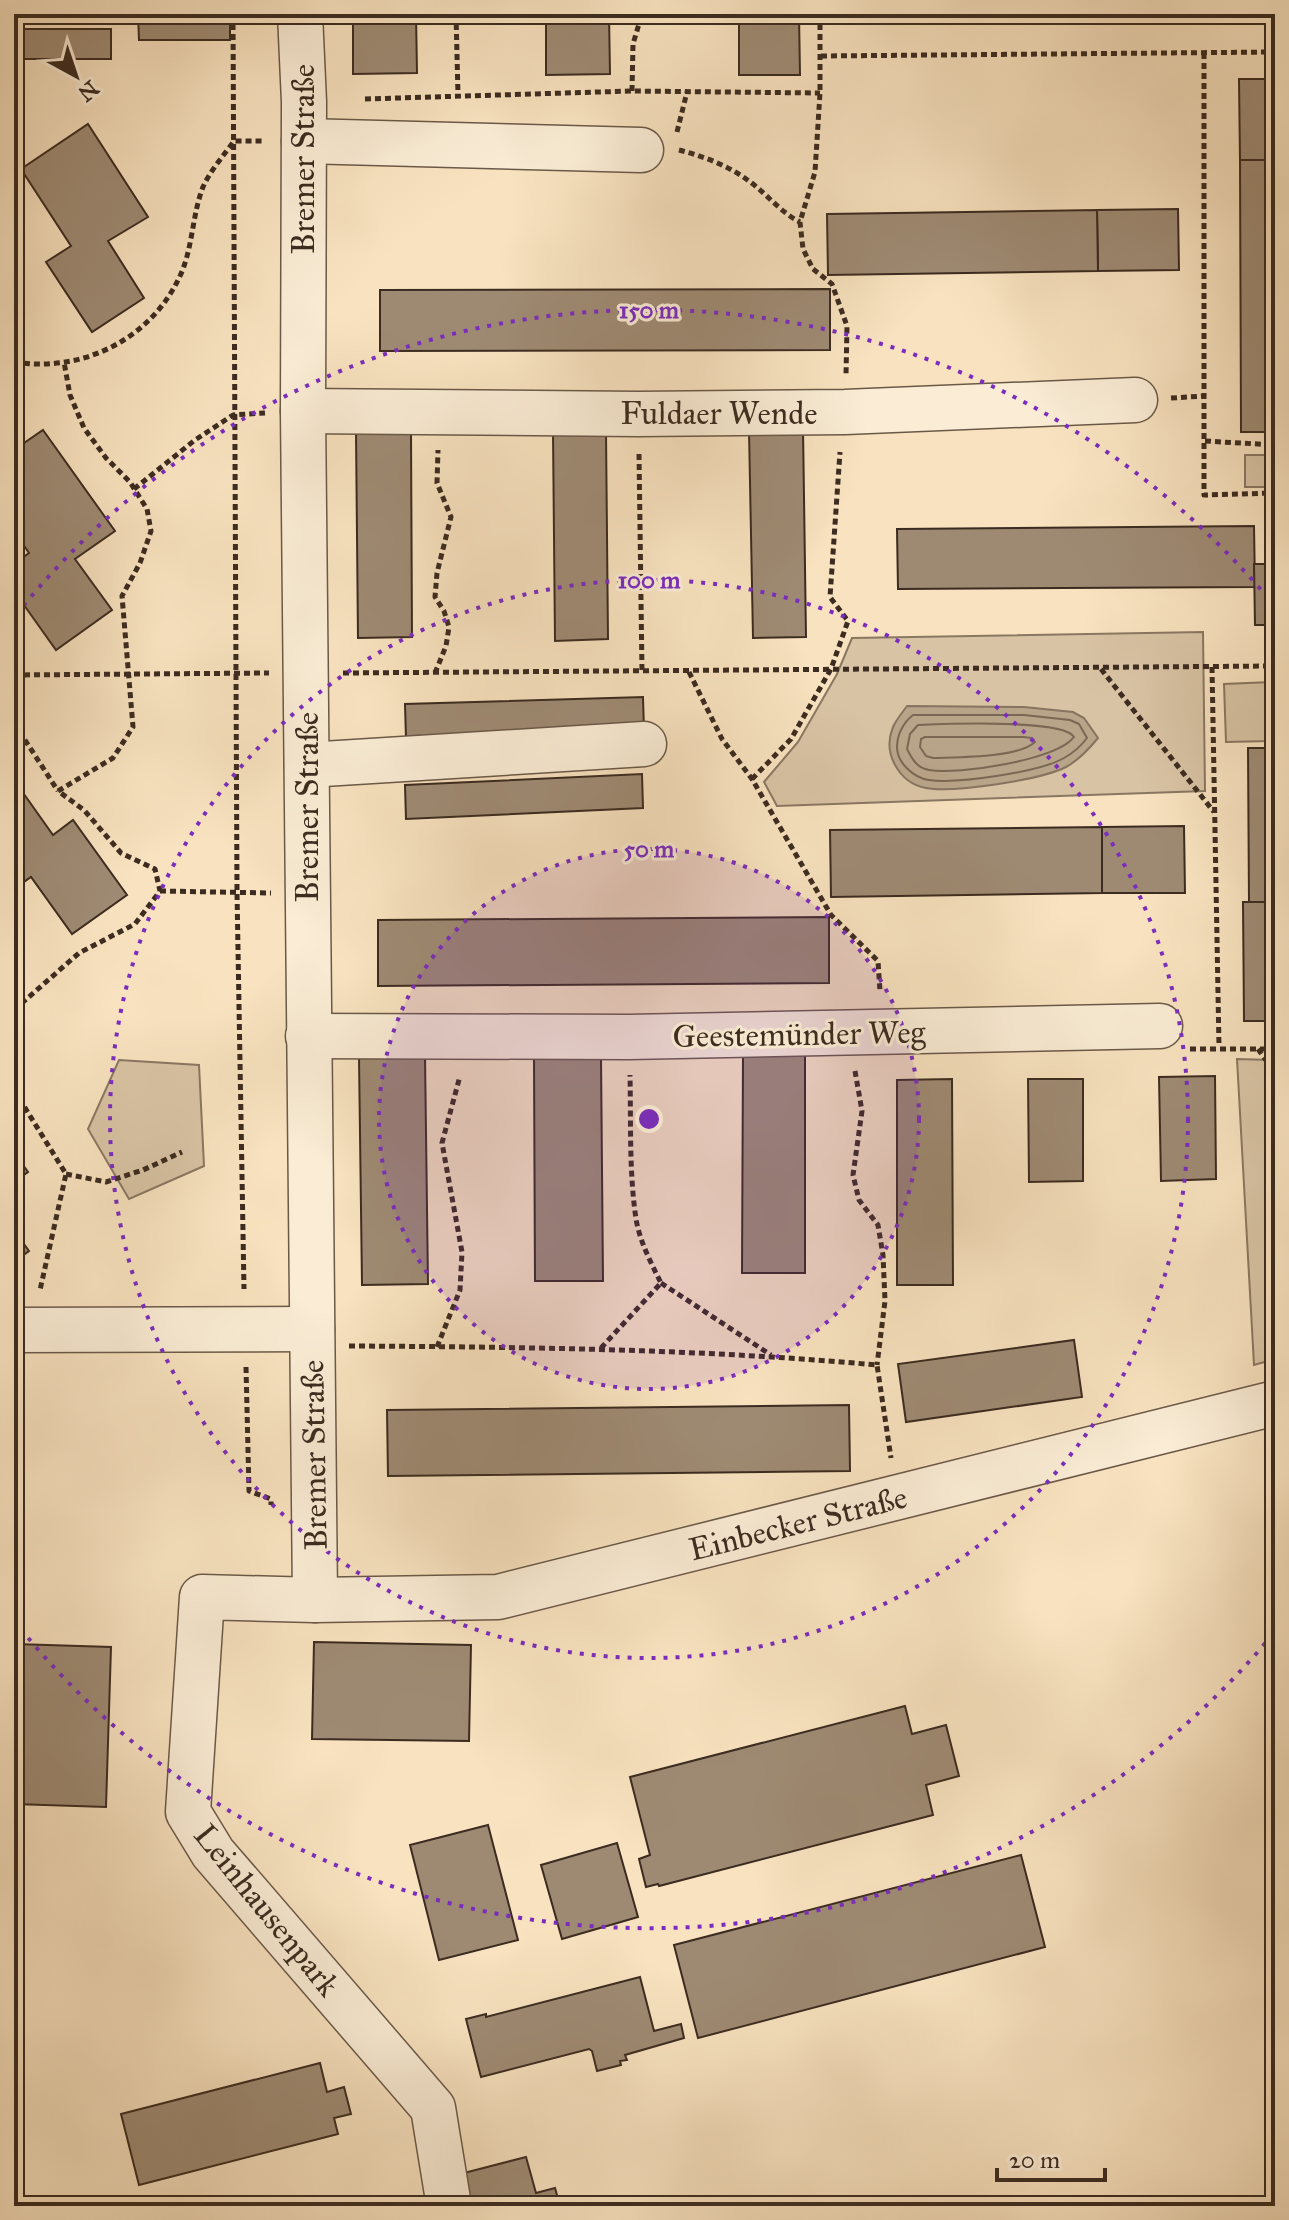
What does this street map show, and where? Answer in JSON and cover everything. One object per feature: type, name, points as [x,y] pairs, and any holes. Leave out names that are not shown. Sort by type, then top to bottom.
[{"type":"street","name":"Bremer Straße","points":[[300,14],[304,122],[303,411],[315,1600]]},
{"type":"street","points":[[304,122],[658,150]]},
{"type":"street","name":"Fuldaer Wende","points":[[303,411],[845,412],[1135,400]]},
{"type":"street","points":[[307,765],[644,744]]},
{"type":"street","name":"Geestemünder Weg","points":[[308,1036],[629,1037],[1160,1026]]},
{"type":"street","points":[[22,1330],[245,1329],[312,1338]]},
{"type":"street","name":"Einbecker Straße","points":[[315,1600],[498,1597],[1275,1403]]},
{"type":"street","name":"Leinhausenpark","points":[[315,1600],[202,1597],[188,1812],[213,1853],[433,2108],[449,2206]]},
{"type":"path","points":[[233,14],[237,892],[249,1491],[271,1499],[271,1513]]},
{"type":"path","points":[[456,14],[458,95]]},
{"type":"path","points":[[632,91],[633,44],[642,14]]},
{"type":"path","points":[[752,779],[791,739],[831,669],[848,621],[830,597],[845,412],[847,326],[832,284],[813,269],[803,249],[800,222],[815,172],[820,93],[820,14]]},
{"type":"path","points":[[821,56],[1275,52]]},
{"type":"path","points":[[1204,53],[1204,495],[1275,493]]},
{"type":"path","points":[[304,122],[458,95],[632,91],[820,93]]},
{"type":"path","points":[[658,150],[676,135],[687,92]]},
{"type":"path","points":[[14,362],[29,365],[78,361],[111,348],[142,328],[164,304],[181,274],[204,185],[234,141]]},
{"type":"path","points":[[658,150],[722,165],[748,180],[788,216],[800,222]]},
{"type":"path","points":[[58,791],[113,758],[133,727],[122,596],[140,563],[151,531],[147,509],[134,489],[84,428],[70,395],[64,362]]},
{"type":"path","points":[[1135,400],[1204,396]]},
{"type":"path","points":[[435,673],[446,646],[449,627],[435,597],[437,573],[451,517],[437,483],[438,413]]},
{"type":"path","points":[[638,414],[642,672]]},
{"type":"path","points":[[134,489],[195,440],[233,415]]},
{"type":"path","points":[[1205,441],[1275,445]]},
{"type":"path","points":[[14,675],[1275,666]]},
{"type":"path","points":[[1212,667],[1219,1047]]},
{"type":"path","points":[[1101,668],[1214,813]]},
{"type":"path","points":[[689,672],[722,739],[752,779],[831,915],[878,961],[869,1033],[854,1066],[862,1111],[853,1175],[859,1200],[878,1225],[883,1255],[885,1301],[877,1365],[897,1499]]},
{"type":"path","points":[[14,723],[58,791],[84,810],[121,853],[155,869],[160,891],[135,924],[79,953],[14,1010]]},
{"type":"path","points":[[160,891],[237,892]]},
{"type":"path","points":[[1160,1026],[1172,1050],[1219,1047],[1275,1049]]},
{"type":"path","points":[[437,1347],[460,1290],[462,1252],[442,1143],[469,1036]]},
{"type":"path","points":[[629,1037],[632,1162],[637,1221],[647,1254],[661,1283],[771,1355]]},
{"type":"path","points":[[1258,1049],[1275,1073]]},
{"type":"path","points":[[14,1090],[66,1174],[106,1182],[143,1170],[182,1152]]},
{"type":"path","points":[[22,1330],[66,1174]]},
{"type":"path","points":[[600,1349],[661,1283]]},
{"type":"path","points":[[312,1338],[437,1347],[771,1355],[877,1365]]},
{"type":"shaded area","points":[[1245,455],[1275,455],[1275,487],[1245,487]]},
{"type":"shaded area","points":[[1203,632],[1205,791],[777,806],[764,782],[798,742],[837,674],[852,638]]},
{"type":"shaded area","points":[[1275,682],[1275,741],[1226,742],[1224,684]]},
{"type":"shaded area","points":[[1237,1059],[1275,1060],[1275,1359],[1254,1365]]},
{"type":"shaded area","points":[[119,1060],[199,1065],[204,1166],[129,1199],[88,1129]]},
{"type":"water","points":[[907,706],[1024,707],[1073,712],[1084,718],[1098,738],[1075,761],[1054,772],[976,787],[926,788],[908,780],[891,756],[893,727]]},
{"type":"building","points":[[138,14],[230,14],[230,40],[139,40]]},
{"type":"building","points":[[353,14],[416,14],[417,73],[353,74]]},
{"type":"building","points":[[546,14],[609,14],[610,74],[546,75]]},
{"type":"building","points":[[739,14],[799,14],[800,75],[739,75]]},
{"type":"building","points":[[14,29],[111,29],[111,59],[14,59]]},
{"type":"building","points":[[1239,79],[1275,79],[1275,160],[1240,160]]},
{"type":"building","points":[[88,124],[148,217],[108,241],[144,298],[92,332],[46,262],[71,246],[21,169]]},
{"type":"building","points":[[1240,160],[1275,160],[1275,432],[1241,432]]},
{"type":"building","points":[[1178,209],[1179,270],[1098,271],[1097,210]]},
{"type":"building","points":[[1097,210],[1098,271],[828,275],[827,214]]},
{"type":"building","points":[[830,289],[830,350],[380,351],[380,290]]},
{"type":"building","points":[[803,428],[806,637],[753,638],[749,430]]},
{"type":"building","points":[[43,430],[115,531],[75,559],[112,610],[56,650],[14,591],[14,564],[29,553],[14,531],[14,450]]},
{"type":"building","points":[[606,431],[608,639],[555,641],[553,432]]},
{"type":"building","points":[[356,432],[411,432],[412,637],[358,638]]},
{"type":"building","points":[[1254,526],[1255,587],[898,589],[897,529]]},
{"type":"building","points":[[1254,564],[1275,564],[1275,625],[1255,625]]},
{"type":"building","points":[[643,697],[644,731],[406,738],[405,704]]},
{"type":"building","points":[[1248,748],[1275,748],[1275,902],[1249,902]]},
{"type":"building","points":[[642,774],[643,808],[406,819],[405,785]]},
{"type":"building","points":[[14,780],[53,835],[73,820],[127,895],[72,934],[31,877],[14,889]]},
{"type":"building","points":[[1184,826],[1185,893],[1102,893],[1102,827]]},
{"type":"building","points":[[1102,827],[1102,893],[831,897],[830,830]]},
{"type":"building","points":[[1243,902],[1275,902],[1275,1021],[1244,1021]]},
{"type":"building","points":[[829,917],[829,983],[378,986],[378,920]]},
{"type":"building","points":[[743,1054],[805,1054],[805,1273],[742,1273]]},
{"type":"building","points":[[425,1056],[428,1284],[362,1285],[359,1057]]},
{"type":"building","points":[[601,1057],[603,1281],[535,1281],[534,1058]]},
{"type":"building","points":[[1215,1076],[1216,1179],[1161,1181],[1159,1077]]},
{"type":"building","points":[[952,1079],[953,1285],[897,1285],[897,1080]]},
{"type":"building","points":[[1028,1079],[1083,1079],[1083,1181],[1029,1182]]},
{"type":"building","points":[[14,1152],[28,1172],[14,1182]]},
{"type":"building","points":[[14,1230],[29,1251],[14,1262]]},
{"type":"building","points":[[1074,1340],[1082,1397],[906,1422],[898,1364]]},
{"type":"building","points":[[849,1405],[850,1471],[388,1476],[387,1410]]},
{"type":"building","points":[[314,1642],[471,1645],[469,1741],[312,1739]]},
{"type":"building","points":[[15,1644],[111,1647],[106,1807],[14,1804]]},
{"type":"building","points":[[905,1706],[912,1734],[946,1725],[959,1776],[926,1785],[933,1815],[646,1887],[639,1859],[650,1855],[630,1777]]},
{"type":"building","points":[[488,1825],[518,1940],[439,1960],[410,1845]]},
{"type":"building","points":[[617,1843],[638,1917],[562,1939],[541,1865]]},
{"type":"building","points":[[1021,1855],[1045,1947],[698,2038],[674,1945]]},
{"type":"building","points":[[640,1977],[654,2031],[681,2024],[684,2038],[625,2055],[627,2060],[620,2061],[621,2065],[597,2071],[589,2049],[481,2077],[466,2019],[486,2014],[486,2017]]},
{"type":"building","points":[[320,2063],[327,2092],[344,2087],[351,2114],[334,2118],[338,2134],[139,2185],[121,2114]]},
{"type":"building","points":[[526,2157],[536,2193],[555,2188],[560,2206],[472,2206],[464,2173]]}]
